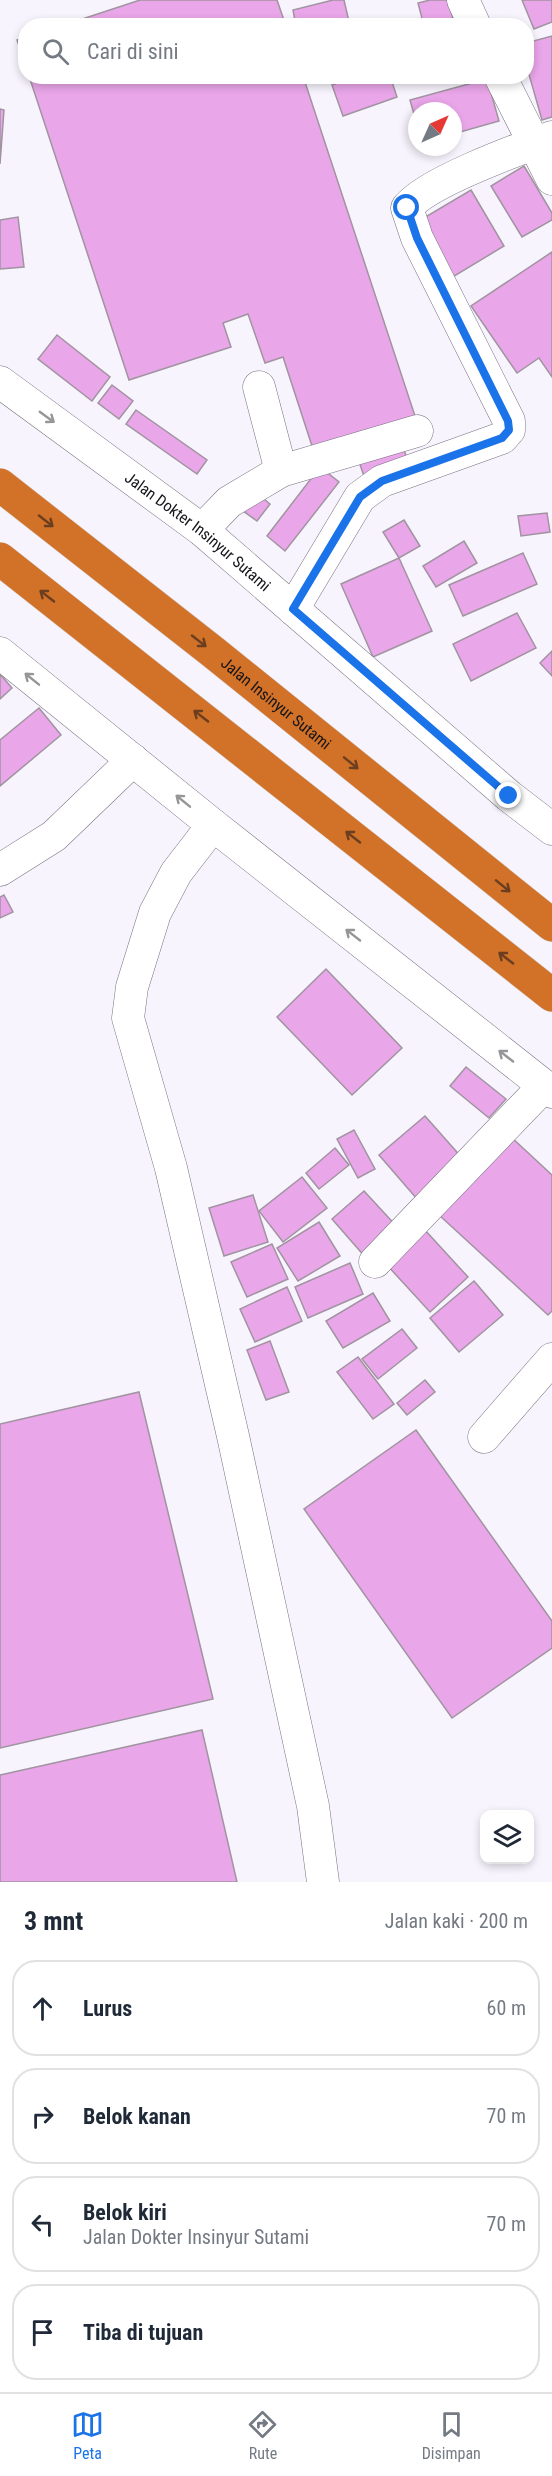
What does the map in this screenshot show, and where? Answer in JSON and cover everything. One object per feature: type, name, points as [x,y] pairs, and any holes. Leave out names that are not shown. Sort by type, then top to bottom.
[{"type":"highway","name":"Jalan Insinyur Sutami","points":[[0,484],[552,925]]},
{"type":"highway","points":[[0,559],[552,994]]},
{"type":"street","points":[[463,0],[471,18]]},
{"type":"street","points":[[505,84],[542,140],[552,179]]},
{"type":"street","points":[[293,609],[360,497],[366,492],[382,481],[502,438],[509,430],[508,421],[417,238],[407,208],[414,198],[435,185],[542,140]]},
{"type":"street","name":"Jalan Dokter Insinyur Sutami","points":[[0,382],[202,530],[509,796],[552,829]]},
{"type":"street","points":[[259,387],[281,471]]},
{"type":"street","points":[[202,530],[229,502],[281,471],[417,430]]},
{"type":"street","points":[[0,653],[213,825],[548,1089],[375,1262]]},
{"type":"street","points":[[5,867],[54,836],[133,760]]},
{"type":"street","points":[[213,825],[176,873],[155,913],[132,987],[128,1018],[171,1168],[230,1424],[313,1806],[323,1882]]},
{"type":"street","points":[[484,1437],[552,1359]]},
{"type":"building","points":[[140,0],[277,0],[283,18],[85,18]]},
{"type":"building","points":[[333,0],[344,0],[348,18],[294,18],[293,10]]},
{"type":"building","points":[[448,0],[453,18],[422,18],[418,3]]},
{"type":"building","points":[[522,0],[552,0],[552,22],[534,29],[534,18],[529,18]]},
{"type":"building","points":[[552,36],[552,117],[542,120],[532,84],[534,84],[534,41]]},
{"type":"building","points":[[32,84],[306,84],[415,416],[313,449],[283,357],[265,363],[248,314],[223,323],[231,347],[129,380]]},
{"type":"building","points":[[393,84],[397,97],[343,116],[332,85]]},
{"type":"building","points":[[469,84],[488,84],[499,121],[462,131],[462,102],[411,102],[410,100]]},
{"type":"building","points":[[0,109],[4,110],[0,164]]},
{"type":"building","points":[[524,166],[552,213],[552,220],[522,237],[491,186]]},
{"type":"building","points":[[471,190],[504,246],[451,278],[417,222]]},
{"type":"building","points":[[18,217],[24,267],[0,269],[0,220]]},
{"type":"building","points":[[552,252],[552,377],[539,358],[517,373],[471,306]]},
{"type":"building","points":[[57,335],[110,377],[92,401],[38,359]]},
{"type":"building","points":[[112,385],[133,401],[119,419],[98,403]]},
{"type":"building","points":[[136,410],[207,460],[197,474],[126,424]]},
{"type":"building","points":[[402,444],[409,464],[365,479],[358,459]]},
{"type":"building","points":[[320,467],[339,482],[285,551],[267,536]]},
{"type":"building","points":[[253,490],[270,504],[257,521],[239,508]]},
{"type":"building","points":[[547,513],[550,532],[521,536],[518,516]]},
{"type":"building","points":[[404,520],[420,546],[399,558],[383,532]]},
{"type":"building","points":[[464,541],[477,563],[436,587],[423,566]]},
{"type":"building","points":[[523,553],[537,584],[463,616],[449,585]]},
{"type":"building","points":[[399,558],[432,631],[373,657],[341,584]]},
{"type":"building","points":[[517,613],[536,648],[471,681],[453,644]]},
{"type":"building","points":[[552,651],[552,676],[540,663]]},
{"type":"building","points":[[0,674],[12,688],[0,699]]},
{"type":"building","points":[[39,708],[61,735],[0,786],[0,740]]},
{"type":"building","points":[[4,895],[13,912],[0,918],[0,897]]},
{"type":"building","points":[[326,969],[402,1048],[352,1095],[277,1017]]},
{"type":"building","points":[[466,1067],[506,1099],[489,1118],[450,1086]]},
{"type":"building","points":[[425,1116],[463,1159],[417,1199],[379,1155]]},
{"type":"building","points":[[354,1130],[375,1169],[358,1178],[337,1139]]},
{"type":"building","points":[[510,1136],[552,1175],[552,1311],[548,1315],[439,1215]]},
{"type":"building","points":[[335,1148],[349,1165],[319,1189],[306,1173]]},
{"type":"building","points":[[302,1177],[327,1208],[283,1242],[259,1211]]},
{"type":"building","points":[[364,1191],[399,1229],[366,1258],[332,1219]]},
{"type":"building","points":[[253,1195],[268,1242],[224,1256],[209,1208]]},
{"type":"building","points":[[319,1222],[340,1256],[298,1281],[277,1248]]},
{"type":"building","points":[[424,1229],[468,1277],[430,1312],[386,1264]]},
{"type":"building","points":[[272,1244],[288,1279],[247,1297],[231,1262]]},
{"type":"building","points":[[350,1263],[363,1294],[308,1318],[295,1287]]},
{"type":"building","points":[[474,1281],[503,1315],[459,1352],[430,1318]]},
{"type":"building","points":[[287,1287],[302,1321],[255,1342],[240,1309]]},
{"type":"building","points":[[373,1293],[390,1321],[343,1348],[326,1321]]},
{"type":"building","points":[[402,1329],[417,1348],[378,1379],[362,1359]]},
{"type":"building","points":[[270,1341],[289,1392],[266,1400],[247,1350]]},
{"type":"building","points":[[358,1357],[394,1404],[373,1419],[337,1372]]},
{"type":"building","points":[[425,1380],[435,1392],[407,1415],[397,1403]]},
{"type":"building","points":[[139,1392],[213,1699],[0,1748],[0,1424]]},
{"type":"building","points":[[416,1430],[552,1621],[552,1648],[452,1718],[304,1509]]},
{"type":"building","points":[[202,1730],[237,1882],[0,1882],[0,1775]]},
{"type":"route","points":[[407,208],[417,238],[508,421],[509,430],[502,438],[371,487],[360,497],[293,609],[509,796]]}]
